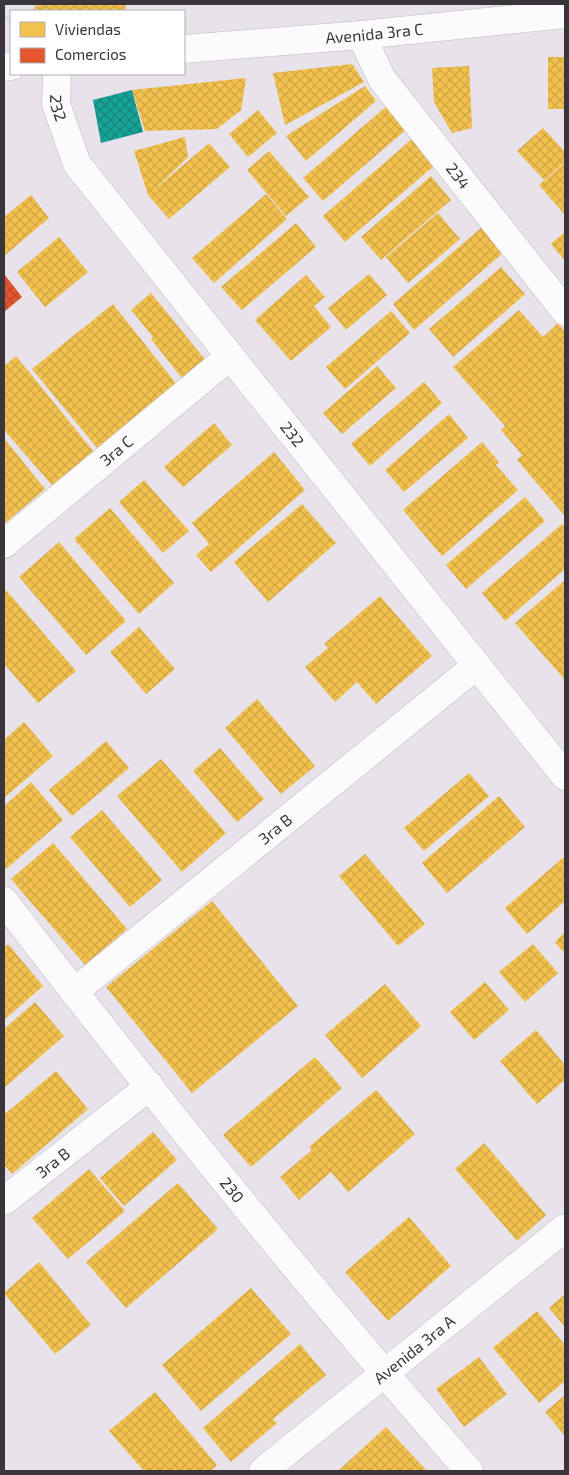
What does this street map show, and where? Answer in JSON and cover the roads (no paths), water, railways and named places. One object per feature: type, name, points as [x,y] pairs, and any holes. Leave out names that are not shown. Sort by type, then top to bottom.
[{"type":"street","name":"Avenida 3ra C","points":[[185,49],[361,35],[565,14]]},
{"type":"street","name":"234","points":[[361,35],[382,79],[565,311]]},
{"type":"street","name":"232","points":[[57,75],[56,104],[77,164],[565,776]]},
{"type":"street","name":"3ra C","points":[[4,544],[229,357]]},
{"type":"street","name":"3ra B","points":[[74,992],[476,666]]},
{"type":"street","name":"230","points":[[4,901],[74,992],[384,1374],[469,1471]]},
{"type":"street","name":"3ra B","points":[[4,1202],[150,1086]]},
{"type":"street","name":"Avenida 3ra A","points":[[263,1471],[565,1228]]}]
